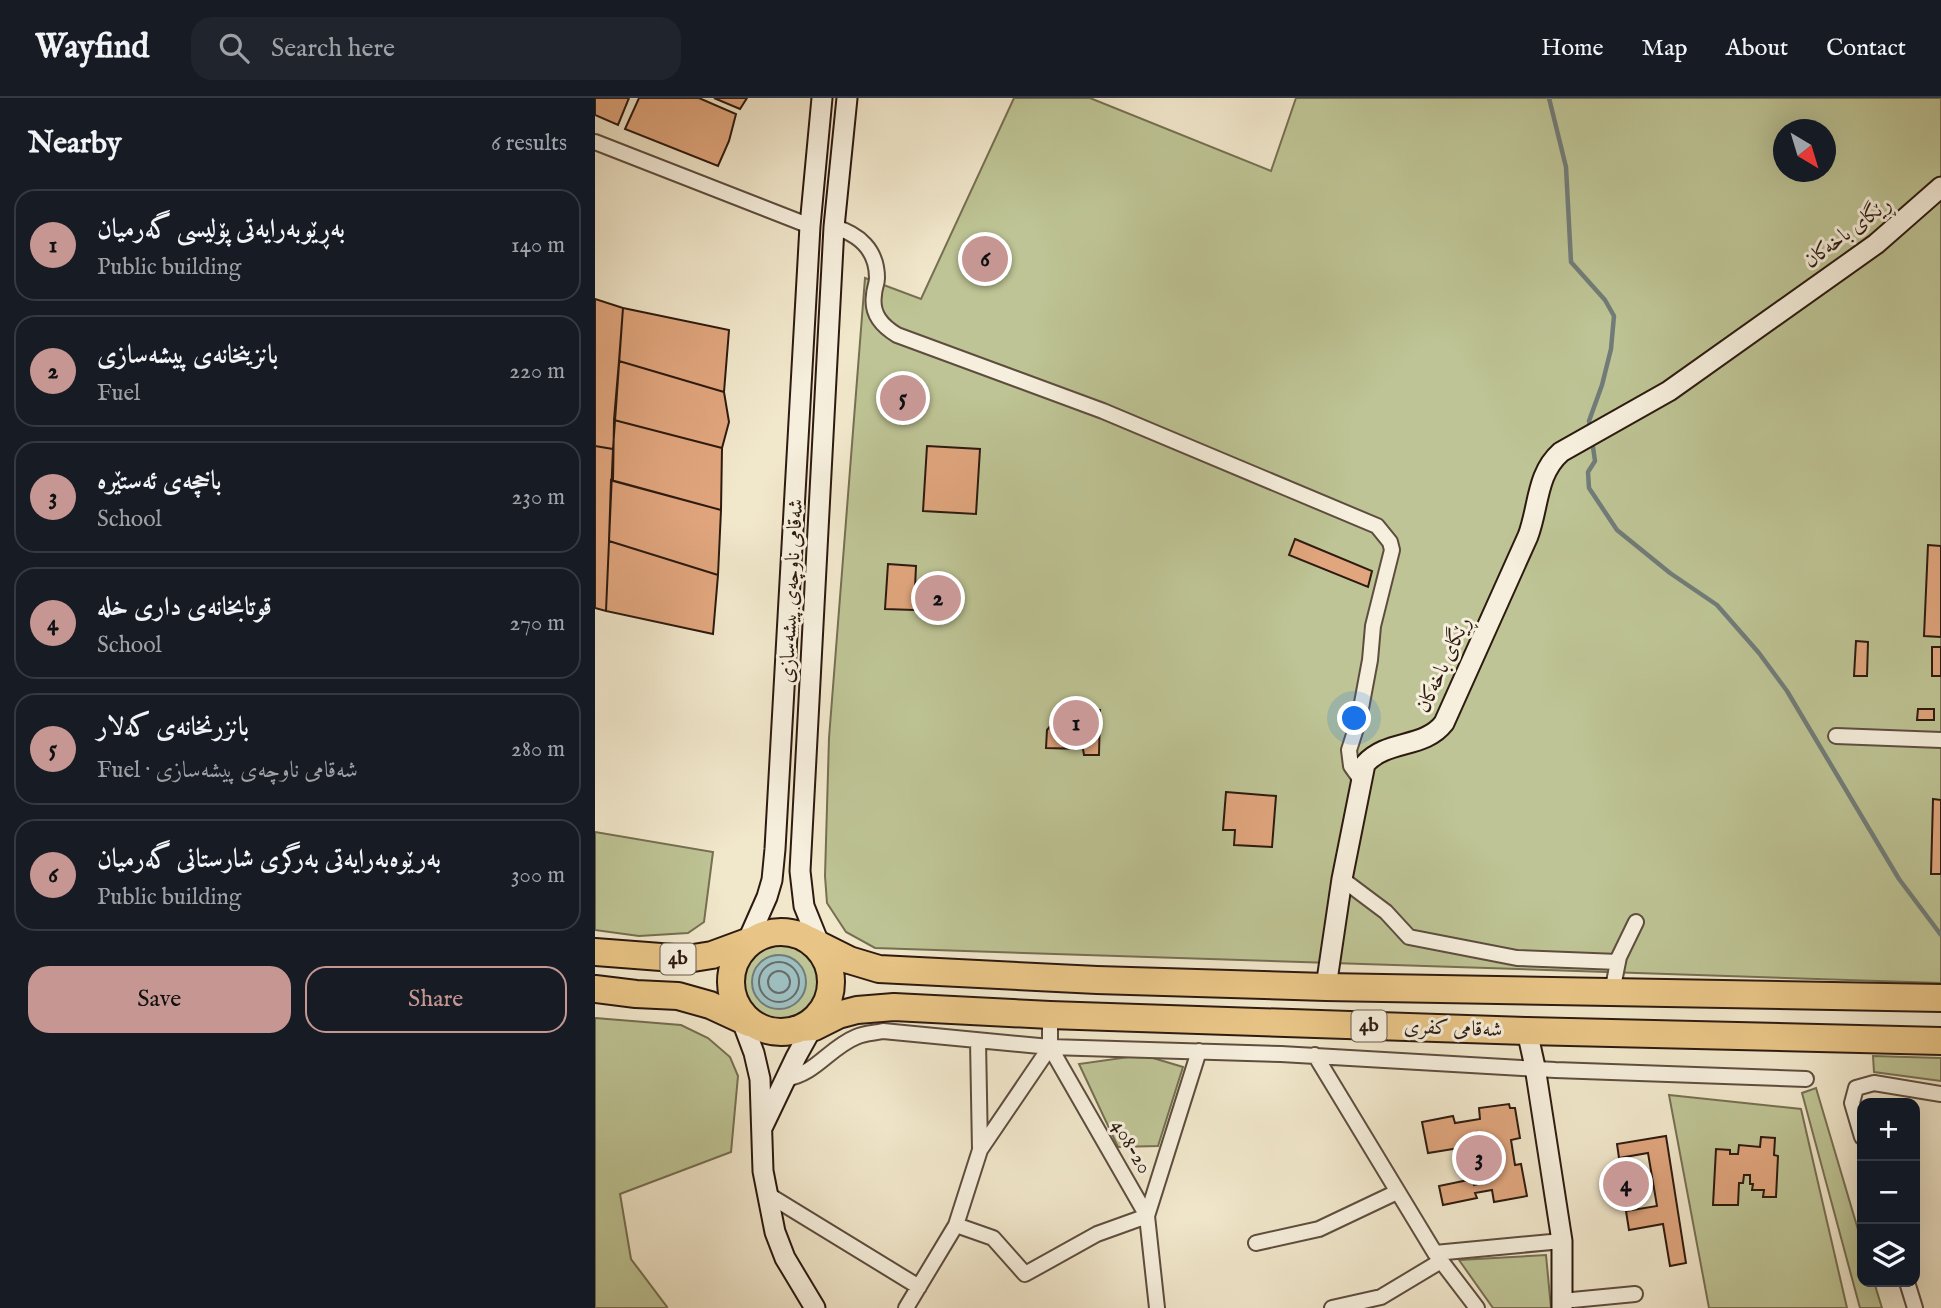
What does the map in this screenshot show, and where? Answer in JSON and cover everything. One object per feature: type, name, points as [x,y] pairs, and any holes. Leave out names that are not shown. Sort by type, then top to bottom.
[{"type":"highway","points":[[779,932],[789,932],[817,946],[829,965],[831,978],[826,1004],[811,1024],[776,1032],[743,1017],[731,992],[731,977],[735,962],[749,943],[779,932]]},
{"type":"highway","name":"4b","points":[[595,953],[687,959],[712,955],[749,943]]},
{"type":"highway","name":"شەقامی کفری","points":[[817,946],[879,969],[1097,980],[1326,987],[1941,998]]},
{"type":"highway","name":"4b","points":[[595,989],[678,996],[743,1017]]},
{"type":"highway","name":"شەقامی کفری","points":[[811,1024],[875,1007],[1527,1031],[1941,1041]]},
{"type":"main road","name":"شەقامی ناوچەی پیشەسازی","points":[[749,943],[772,880],[775,849],[810,226],[821,98]]},
{"type":"main road","name":"شەقامی ناوچەی پیشەسازی","points":[[817,946],[804,906],[800,871],[834,227],[847,98]]},
{"type":"main road","name":"ڕێگای باخەکان","points":[[1326,987],[1342,879],[1366,764],[1373,755],[1427,738],[1437,732],[1444,723],[1528,536],[1546,469],[1561,452],[1669,391],[1865,252],[1941,187]]},
{"type":"main road","points":[[810,226],[834,227]]},
{"type":"main road","points":[[743,1017],[757,1066],[761,1146],[775,1232],[785,1258],[815,1308]]},
{"type":"main road","points":[[762,1127],[811,1024]]},
{"type":"main road","points":[[1527,1031],[1562,1241],[1562,1305]]},
{"type":"street","points":[[595,142],[810,226]]},
{"type":"street","points":[[834,227],[852,232],[867,246],[877,278],[873,297],[876,314],[884,327],[897,335],[1103,411],[1377,526],[1384,532],[1390,542],[1391,560],[1373,625],[1365,690],[1349,750],[1351,766],[1361,780]]},
{"type":"street","points":[[1836,736],[1941,740]]},
{"type":"street","points":[[1342,879],[1386,912],[1409,937],[1517,958],[1618,962]]},
{"type":"street","points":[[1612,992],[1618,962],[1636,922]]},
{"type":"street","name":"408-20","points":[[1050,1014],[1050,1047],[1147,1216],[1157,1308]]},
{"type":"street","points":[[785,1079],[807,1072],[857,1036],[883,1031],[1050,1047],[1315,1055],[1430,1064],[1806,1079]]},
{"type":"street","points":[[978,1041],[980,1150]]},
{"type":"street","points":[[906,1308],[955,1225],[980,1150],[1050,1047]]},
{"type":"street","points":[[955,1225],[993,1238],[1025,1274],[1097,1234],[1147,1216],[1199,1051]]},
{"type":"street","points":[[1315,1055],[1438,1257],[1477,1308]]},
{"type":"street","points":[[1857,1120],[1852,1103],[1856,1088],[1874,1083],[1941,1094]]},
{"type":"street","points":[[1256,1243],[1319,1229],[1397,1192]]},
{"type":"street","points":[[767,1194],[919,1287]]},
{"type":"street","points":[[1332,1308],[1381,1297],[1438,1257],[1562,1241]]},
{"type":"street","points":[[1909,1287],[1915,1308]]},
{"type":"street","points":[[1562,1305],[1635,1294]]},
{"type":"green space","points":[[1014,98],[1090,98],[1271,171],[1296,98],[1941,98],[1941,983],[875,948],[846,932],[827,903],[825,876],[829,738],[865,278],[921,299]]},
{"type":"green space","points":[[595,832],[713,852],[704,922],[688,933],[639,936],[595,930]]},
{"type":"green space","points":[[780,944],[794,947],[807,955],[815,968],[818,982],[815,996],[807,1009],[794,1017],[780,1020],[766,1017],[753,1009],[745,996],[742,982],[745,968],[753,955],[766,947]]},
{"type":"green space","points":[[595,1018],[681,1025],[708,1038],[730,1057],[738,1076],[731,1152],[620,1194],[631,1259],[667,1307],[665,1308],[595,1308]]},
{"type":"green space","points":[[1143,1055],[1183,1067],[1158,1146],[1118,1147],[1079,1064]]},
{"type":"green space","points":[[1873,1056],[1941,1058],[1941,1081],[1874,1072]]},
{"type":"green space","points":[[1816,1088],[1857,1226],[1857,1287],[1876,1287],[1882,1308],[1860,1308],[1802,1093]]},
{"type":"green space","points":[[1669,1095],[1801,1109],[1847,1308],[1709,1308]]},
{"type":"green space","points":[[1546,1255],[1551,1308],[1493,1308],[1459,1260]]},
{"type":"water","points":[[779,955],[798,963],[806,982],[798,1001],[779,1009],[760,1001],[752,982],[760,963]]},
{"type":"building","points":[[595,98],[629,98],[618,125],[595,115]]},
{"type":"building","points":[[639,98],[699,98],[736,114],[729,141],[718,166],[625,129]]},
{"type":"building","points":[[714,98],[747,98],[740,109]]},
{"type":"building","points":[[595,299],[623,308],[613,449],[595,446]]},
{"type":"building","points":[[623,308],[729,330],[724,392],[619,361]]},
{"type":"building","points":[[619,361],[724,392],[729,422],[722,448],[614,420]]},
{"type":"building","points":[[614,420],[722,448],[721,510],[613,481]]},
{"type":"building","points":[[595,446],[613,449],[606,611],[595,608]]},
{"type":"building","points":[[927,446],[980,449],[976,514],[923,511]]},
{"type":"building","points":[[611,480],[721,510],[718,575],[609,541]]},
{"type":"building","points":[[1295,539],[1372,571],[1368,587],[1289,555]]},
{"type":"building","points":[[609,541],[718,575],[713,634],[606,611]]},
{"type":"building","points":[[1928,545],[1941,546],[1941,637],[1924,636]]},
{"type":"building","points":[[888,564],[916,566],[914,610],[885,609]]},
{"type":"building","points":[[1856,641],[1868,642],[1867,676],[1854,676]]},
{"type":"building","points":[[1932,647],[1941,647],[1941,676],[1932,676]]},
{"type":"building","points":[[1061,702],[1074,703],[1074,709],[1100,710],[1099,755],[1084,755],[1083,749],[1046,748],[1047,730],[1060,715]]},
{"type":"building","points":[[1918,709],[1934,709],[1934,720],[1917,720]]},
{"type":"building","points":[[1226,792],[1276,796],[1272,847],[1234,845],[1235,830],[1223,830]]},
{"type":"building","points":[[1933,799],[1941,800],[1941,874],[1931,874]]},
{"type":"building","points":[[1509,1104],[1510,1108],[1515,1108],[1520,1138],[1511,1140],[1515,1165],[1521,1164],[1527,1196],[1494,1202],[1492,1190],[1475,1193],[1477,1198],[1443,1205],[1439,1186],[1473,1179],[1474,1185],[1491,1181],[1487,1157],[1500,1154],[1499,1146],[1480,1150],[1477,1132],[1470,1134],[1472,1146],[1428,1153],[1422,1122],[1453,1116],[1455,1123],[1480,1119],[1479,1108]]},
{"type":"building","points":[[1666,1136],[1686,1263],[1670,1266],[1663,1224],[1629,1230],[1626,1211],[1657,1206],[1648,1153],[1619,1158],[1617,1144]]},
{"type":"building","points":[[1761,1137],[1775,1138],[1774,1155],[1778,1156],[1776,1197],[1763,1197],[1764,1190],[1752,1190],[1750,1175],[1744,1175],[1743,1183],[1739,1183],[1738,1205],[1713,1205],[1716,1149],[1730,1150],[1730,1154],[1738,1154],[1739,1145],[1760,1147]]},
{"type":"waterway","points":[[1549,98],[1566,167],[1571,262],[1605,300],[1614,316],[1611,349],[1589,421],[1590,427]]},
{"type":"waterway","points":[[1592,440],[1595,461],[1588,472],[1589,488],[1617,530],[1670,573],[1717,605],[1759,653],[1787,691],[1899,879],[1941,935]]},
{"type":"place","name":"بەرێوەبەرایەتی بەرگری شارستانی گەرمیان","points":[[985,259]]},
{"type":"place","name":"بانزرنخانەی کەلار","points":[[903,398]]},
{"type":"place","name":"بانزینخانەی پیشەسازی","points":[[938,598]]},
{"type":"place","name":"بەڕێوبەرایەتی پۆلیسی گەرمیان","points":[[1076,723]]},
{"type":"place","name":"باخچەی ئەستێرە","points":[[1479,1158]]},
{"type":"place","name":"قوتابخانەی داری خلە","points":[[1626,1184]]}]
